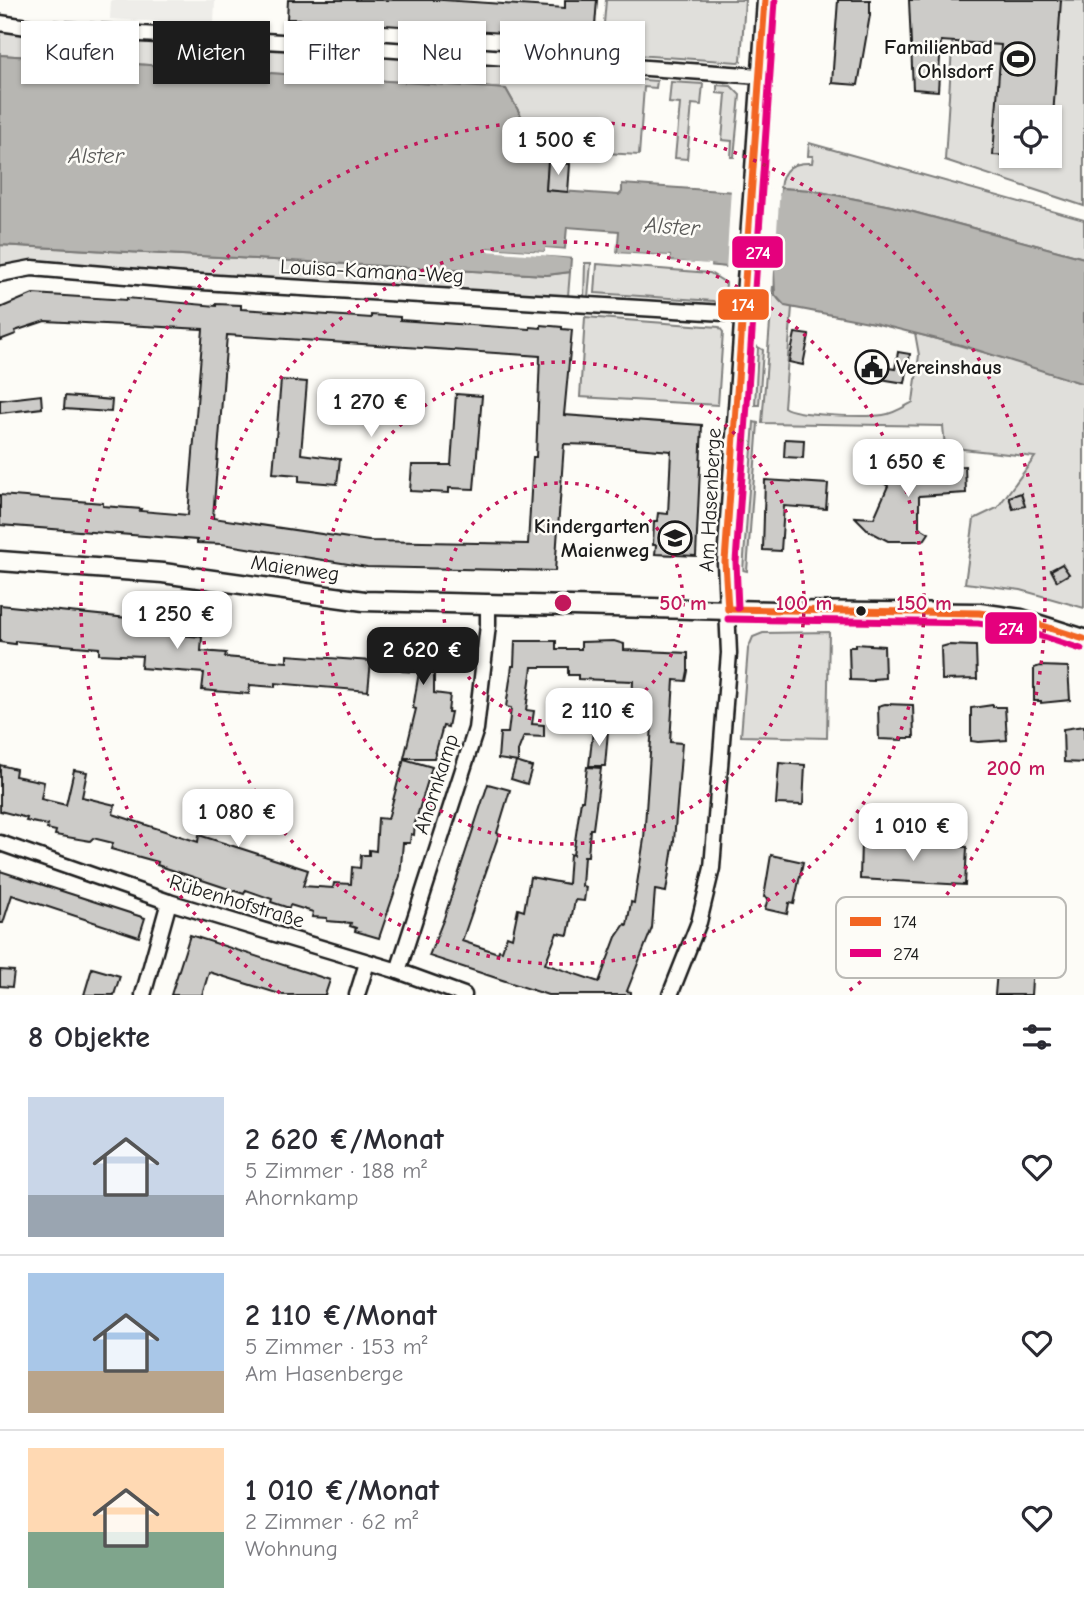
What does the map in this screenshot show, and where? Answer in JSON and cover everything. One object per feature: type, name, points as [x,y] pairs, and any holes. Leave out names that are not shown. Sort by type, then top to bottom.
[{"type":"street","name":"Am Hasenberge","points":[[670,995],[699,922],[712,869],[729,653],[725,562],[765,0]]},
{"type":"street","points":[[0,23],[34,28],[282,42],[759,76]]},
{"type":"street","name":"Louisa-Kamana-Weg","points":[[0,274],[32,268],[198,282],[743,314]]},
{"type":"street","name":"Maienweg","points":[[0,561],[163,573],[364,601],[979,612],[1021,619],[1084,639]]},
{"type":"street","name":"Ahornkamp","points":[[398,971],[476,729],[488,605]]},
{"type":"street","name":"Rübenhofstraße","points":[[0,843],[169,902],[398,971],[464,995]]},
{"type":"street","points":[[143,995],[169,902]]},
{"type":"street","points":[[357,995],[367,963]]},
{"type":"shaded area","points":[[111,0],[215,0],[214,21],[110,19]]},
{"type":"shaded area","points":[[606,0],[745,0],[741,61],[645,56],[645,21],[604,21]]},
{"type":"shaded area","name":"Familienbad Ohlsdorf","points":[[955,0],[1084,0],[1084,206],[945,160]]},
{"type":"shaded area","points":[[0,29],[21,30],[21,56],[0,55]]},
{"type":"shaded area","points":[[139,39],[153,40],[153,65],[139,64]]},
{"type":"shaded area","points":[[270,48],[284,49],[284,74],[270,73]]},
{"type":"shaded area","points":[[384,56],[398,57],[398,82],[384,81]]},
{"type":"shaded area","points":[[486,63],[500,64],[500,84],[645,84],[645,80],[657,81],[656,88],[644,87],[639,155],[605,153],[607,128],[597,127],[590,133],[572,138],[570,153],[543,152],[544,136],[528,128],[506,89],[432,84],[486,84]]},
{"type":"shaded area","points":[[671,82],[703,84],[701,105],[692,104],[687,159],[675,158],[680,104],[669,103]]},
{"type":"shaded area","points":[[717,85],[731,86],[740,95],[734,157],[731,157],[732,141],[722,140],[726,94],[717,93]]},
{"type":"shaded area","points":[[809,143],[1084,220],[1084,258],[891,206],[810,190],[780,188],[786,171],[794,165],[812,163],[813,156],[808,156]]},
{"type":"shaded area","points":[[0,245],[547,275],[570,272],[568,296],[0,271]]},
{"type":"shaded area","points":[[585,263],[591,263],[588,298],[584,298]]},
{"type":"shaded area","points":[[597,264],[710,273],[726,283],[724,307],[714,301],[595,293]]},
{"type":"shaded area","points":[[773,286],[779,300],[792,307],[784,407],[791,410],[831,415],[874,416],[891,413],[913,402],[919,355],[915,333],[1019,362],[1084,384],[1084,608],[1021,590],[965,583],[974,519],[997,508],[1035,457],[945,447],[943,426],[762,423]]},
{"type":"shaded area","points":[[585,317],[719,327],[723,332],[718,405],[580,397]]},
{"type":"shaded area","points":[[758,347],[763,350],[759,405],[755,405]]},
{"type":"shaded area","points":[[754,422],[758,423],[747,571],[743,570]]},
{"type":"shaded area","points":[[829,632],[827,738],[741,736],[748,649],[753,637],[763,633]]},
{"type":"water","name":"Alster","points":[[0,55],[21,56],[21,84],[139,84],[139,64],[153,65],[153,84],[270,84],[270,73],[284,74],[284,84],[384,84],[384,81],[398,82],[398,84],[506,89],[528,128],[544,136],[543,161],[548,161],[546,190],[619,195],[622,192],[622,184],[779,195],[780,188],[810,190],[891,206],[1084,258],[1084,384],[961,345],[874,323],[785,306],[775,295],[774,272],[670,261],[670,256],[617,253],[619,231],[567,227],[565,249],[546,248],[545,252],[487,248],[571,258],[570,272],[547,275],[0,245]]},
{"type":"pier","points":[[776,187],[780,188],[773,286],[770,285],[770,275],[726,271],[731,188],[776,191]]},
{"type":"pier","points":[[487,248],[545,252],[545,248],[568,250],[565,253],[549,252],[572,255],[575,258],[486,251]]},
{"type":"pier","points":[[614,253],[670,256],[670,261],[711,264],[711,267],[668,264],[667,259],[617,256]]},
{"type":"building","points":[[288,0],[443,0],[565,8],[565,0],[597,0],[595,21],[500,21],[500,33],[486,32],[486,21],[398,21],[398,26],[384,25],[384,21],[287,19]]},
{"type":"building","points":[[838,0],[870,0],[858,85],[832,83]]},
{"type":"building","points":[[909,0],[1061,0],[1054,105],[999,105],[999,155],[993,155],[1001,45],[941,41],[938,91],[913,89]]},
{"type":"building","points":[[548,162],[570,164],[568,192],[546,190]]},
{"type":"building","points":[[33,294],[127,298],[216,306],[241,305],[241,309],[371,318],[371,315],[400,317],[400,320],[530,329],[541,328],[541,325],[572,330],[564,415],[702,425],[696,556],[655,554],[654,521],[657,521],[658,513],[668,514],[671,451],[599,445],[564,444],[555,571],[367,567],[222,544],[197,543],[197,540],[0,525],[0,495],[103,503],[103,506],[188,515],[203,329],[45,321],[15,331],[16,334],[0,340],[0,308]],"holes":[[[227,335],[540,356],[536,457],[533,457],[528,544],[369,541],[213,518]]]},
{"type":"building","points":[[795,333],[809,335],[803,365],[789,362]]},
{"type":"building","name":"Vereinshaus","points":[[898,352],[910,354],[905,383],[862,376],[864,364],[895,369]]},
{"type":"building","points":[[281,380],[307,382],[301,454],[340,459],[337,484],[299,481],[299,475],[273,473]]},
{"type":"building","points":[[456,394],[482,396],[474,489],[449,488],[449,493],[410,491],[412,465],[451,465]]},
{"type":"building","points":[[41,395],[42,408],[0,413],[0,400]]},
{"type":"building","points":[[65,396],[112,400],[111,412],[64,409]]},
{"type":"building","points":[[785,439],[804,440],[803,458],[784,457]]},
{"type":"building","points":[[872,457],[891,469],[909,465],[937,479],[936,468],[965,466],[966,493],[919,496],[919,527],[929,533],[925,539],[888,541],[869,531],[855,517],[874,518],[888,486],[864,471]]},
{"type":"building","points":[[765,480],[828,484],[826,509],[784,506],[781,551],[763,550]]},
{"type":"building","points":[[1021,493],[1025,506],[1013,509],[1009,497]]},
{"type":"building","points":[[1062,564],[1069,574],[1057,581],[1051,570]]},
{"type":"building","points":[[0,605],[157,621],[156,633],[202,637],[201,651],[226,653],[225,657],[287,662],[287,655],[371,661],[368,691],[275,683],[275,687],[250,685],[249,694],[202,690],[204,673],[141,668],[142,656],[99,654],[99,648],[0,642]]},
{"type":"building","points":[[380,638],[461,639],[456,665],[434,665],[434,693],[450,695],[448,712],[451,712],[448,727],[443,726],[434,758],[404,758],[416,709],[413,708],[419,672],[402,671],[402,666],[379,665]]},
{"type":"building","points":[[515,641],[556,641],[556,649],[581,649],[581,642],[614,641],[624,644],[624,650],[688,653],[686,681],[674,680],[670,742],[682,743],[674,841],[666,892],[655,890],[652,928],[627,991],[631,992],[631,995],[548,995],[429,956],[488,784],[510,790],[497,833],[499,834],[462,941],[498,953],[499,950],[502,951],[507,936],[512,938],[518,909],[524,911],[530,877],[568,884],[570,854],[573,855],[587,767],[601,768],[588,856],[584,856],[584,901],[575,900],[568,935],[557,933],[545,964],[599,982],[616,937],[625,924],[627,925],[631,902],[634,903],[644,839],[652,725],[631,724],[633,681],[578,679],[578,675],[568,675],[568,667],[532,667],[526,710],[534,711],[532,724],[544,725],[544,737],[524,736],[518,751],[518,762],[498,759],[500,733],[508,733],[511,708],[506,707],[514,666]]},
{"type":"building","points":[[856,644],[884,646],[885,678],[873,681],[850,680],[849,647],[856,647]]},
{"type":"building","points":[[976,646],[977,679],[942,680],[941,647]]},
{"type":"building","points":[[1068,667],[1070,700],[1041,703],[1034,701],[1034,668]]},
{"type":"building","points":[[913,705],[914,738],[879,739],[878,706]]},
{"type":"building","points":[[993,705],[1005,707],[1007,740],[971,741],[971,708]]},
{"type":"building","points":[[1084,726],[1084,763],[1064,762],[1063,729]]},
{"type":"building","points":[[593,730],[608,731],[605,766],[589,766]]},
{"type":"building","points":[[404,759],[432,767],[415,823],[414,835],[411,834],[410,843],[403,843],[400,876],[379,938],[355,931],[356,928],[350,926],[351,923],[312,917],[313,912],[290,905],[289,908],[246,890],[244,894],[157,865],[158,862],[111,849],[113,843],[93,838],[90,841],[55,835],[56,831],[47,829],[48,825],[26,821],[27,818],[0,811],[0,765],[16,769],[15,776],[44,782],[41,799],[66,805],[74,770],[87,772],[82,797],[115,805],[113,814],[198,842],[199,835],[308,870],[303,886],[333,888],[334,883],[351,884],[352,867],[360,868],[361,855],[369,855],[369,850],[376,851],[378,818],[388,819]]},
{"type":"building","points":[[516,762],[532,767],[527,784],[511,779]]},
{"type":"building","points":[[779,763],[805,765],[803,805],[776,804]]},
{"type":"building","points":[[861,841],[967,847],[965,885],[860,879]]},
{"type":"building","points":[[771,855],[803,862],[794,904],[789,903],[787,914],[765,909],[768,898],[764,897]]},
{"type":"building","points":[[0,871],[145,918],[139,937],[12,895],[3,923],[0,923]]},
{"type":"building","points":[[190,935],[330,980],[325,995],[283,995],[209,972],[202,995],[171,995]]},
{"type":"building","points":[[92,968],[120,976],[114,995],[84,995]]},
{"type":"building","points":[[0,970],[14,971],[12,987],[0,986]]},
{"type":"building","points":[[996,978],[1032,978],[1031,995],[995,995]]},
{"type":"transit line","name":"174","points":[[728,609],[725,562],[765,0]]},
{"type":"transit line","name":"274","points":[[738,608],[736,562],[775,1]]},
{"type":"transit line","name":"174","points":[[728,609],[979,613],[1021,619],[1084,639]]},
{"type":"transit line","name":"274","points":[[728,619],[978,623],[1019,629],[1081,649]]},
{"type":"place","name":"Familienbad Ohlsdorf","points":[[1018,59]]},
{"type":"place","name":"Vereinshaus","points":[[872,367]]},
{"type":"place","name":"Kindergarten Maienweg","points":[[675,538]]}]
